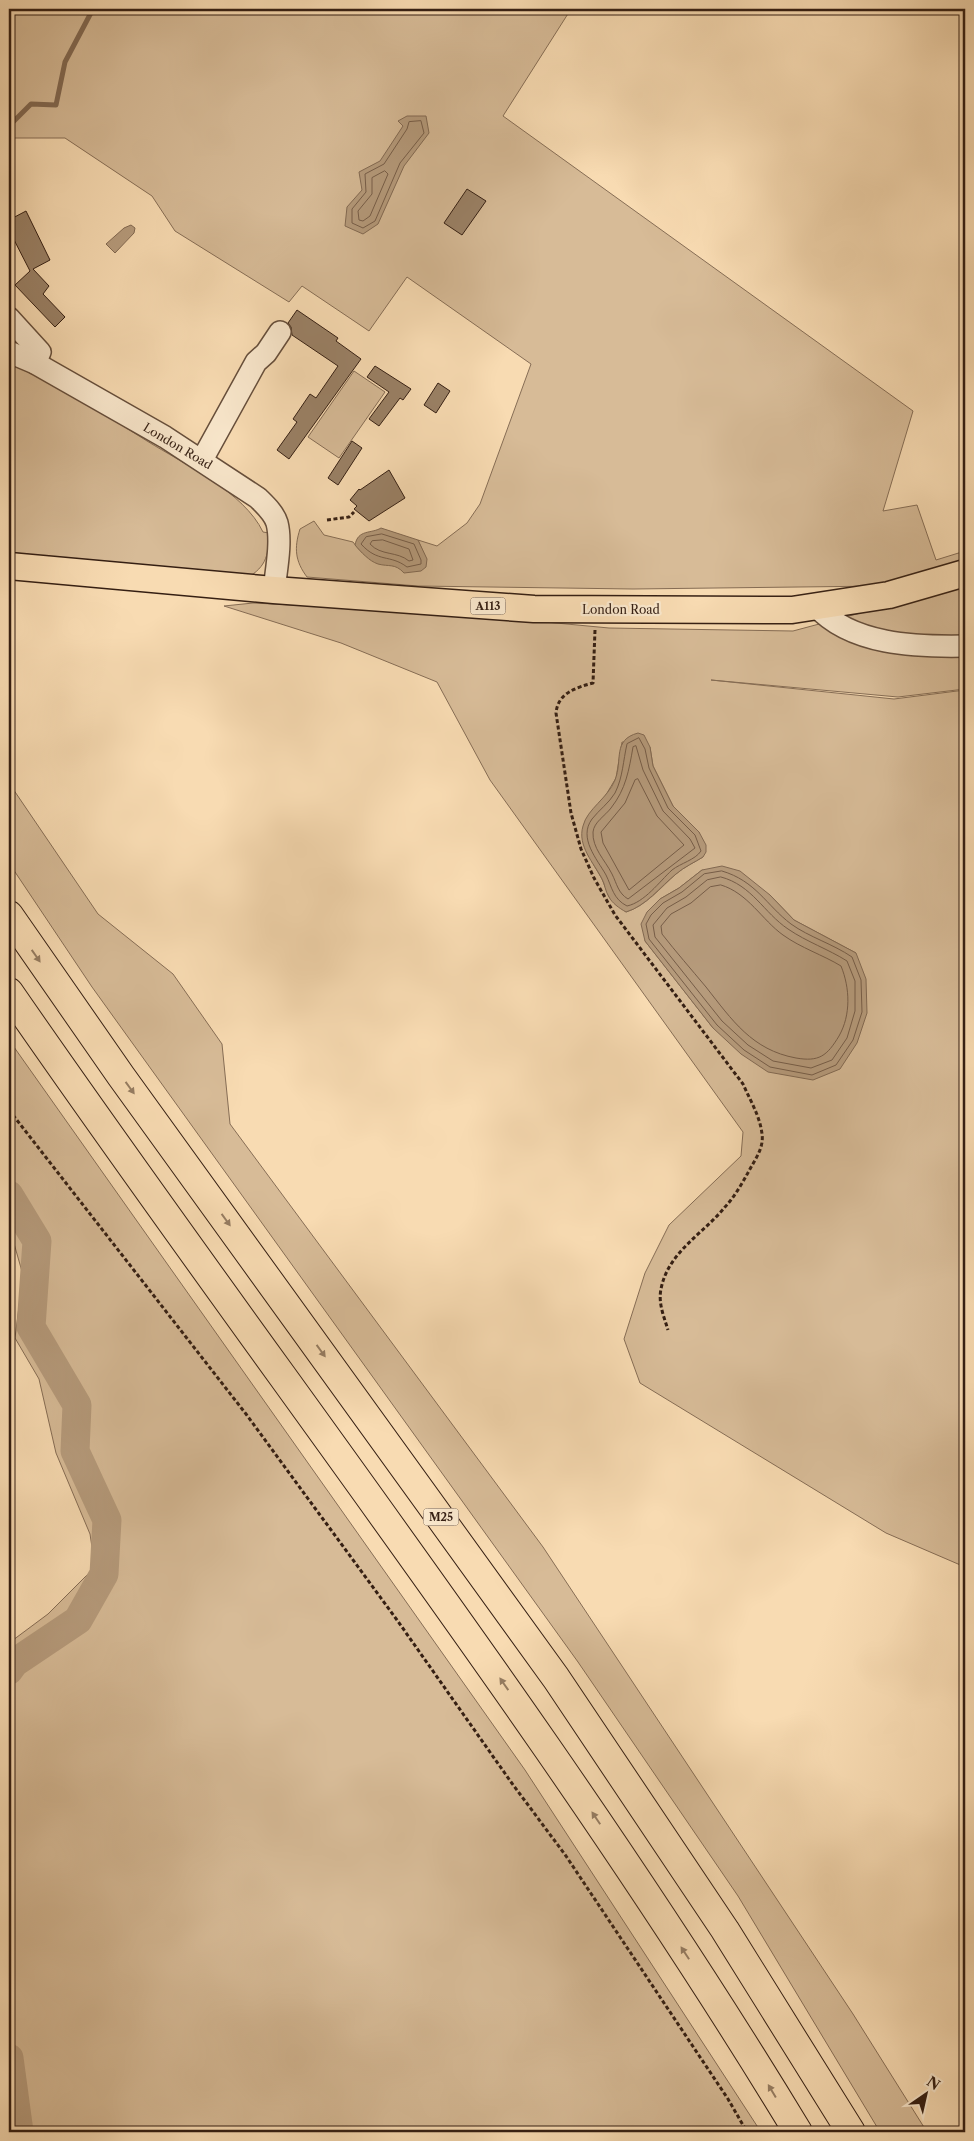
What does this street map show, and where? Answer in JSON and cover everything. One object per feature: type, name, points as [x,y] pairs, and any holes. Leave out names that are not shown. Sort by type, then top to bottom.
[{"type":"highway","name":"M25","points":[[9,916],[93,1037],[556,1678],[726,1930],[851,2132]]},
{"type":"highway","points":[[9,992],[557,1760],[713,1995],[798,2132]]},
{"type":"main road","name":"London Road","points":[[9,566],[274,590],[534,609],[792,610],[889,595],[965,573]]},
{"type":"street","points":[[9,318],[40,352],[35,363]]},
{"type":"street","points":[[202,460],[256,362],[266,353],[280,332]]},
{"type":"street","name":"London Road","points":[[9,352],[35,363],[202,460],[258,498],[269,509],[277,523],[278,558],[274,590]]},
{"type":"street","points":[[816,606],[825,616],[841,626],[858,633],[897,642],[942,647],[965,646]]},
{"type":"path","points":[[327,520],[349,517],[354,512]]},
{"type":"path","points":[[595,609],[592,683],[574,688],[562,697],[557,704],[556,713],[572,814],[581,849],[616,915],[743,1084],[756,1113],[762,1134],[761,1148],[739,1188],[725,1207],[686,1244],[669,1267],[660,1290],[661,1306],[668,1330]]},
{"type":"path","points":[[9,1110],[229,1391],[397,1620],[511,1782],[566,1856],[728,2100],[746,2132]]},
{"type":"shaded area","points":[[9,9],[571,9],[503,116],[913,411],[883,511],[917,505],[936,560],[965,551],[965,565],[882,586],[633,589],[418,586],[307,577],[298,560],[296,548],[300,529],[314,521],[324,535],[353,542],[369,558],[377,562],[395,565],[426,559],[418,540],[437,546],[467,523],[480,504],[531,364],[407,277],[369,331],[302,286],[289,302],[175,231],[152,196],[65,138],[15,138],[9,144]]},
{"type":"shaded area","points":[[9,361],[45,378],[80,398],[195,469],[228,492],[242,504],[263,532],[269,533],[267,556],[261,567],[243,580],[9,552]]},
{"type":"shaded area","points":[[354,371],[385,392],[339,458],[308,437]]},
{"type":"shaded area","points":[[965,585],[965,689],[898,697],[711,680],[894,699],[965,690],[965,1567],[886,1533],[640,1383],[624,1339],[645,1273],[669,1225],[741,1156],[743,1132],[490,780],[437,682],[341,643],[224,606],[253,603],[450,613],[609,628],[793,631]],"holes":[[[622,742],[650,747],[653,766],[673,806],[699,832],[703,857],[679,871],[647,901],[626,912],[609,897],[602,879],[592,862],[601,803],[616,778]],[[702,870],[770,895],[794,920],[856,953],[713,1028],[645,941],[660,899],[679,888]]]},
{"type":"shaded area","points":[[9,783],[98,914],[173,974],[222,1044],[230,1124],[543,1547],[853,2014],[927,2132],[880,2132],[738,1896],[578,1662],[92,987],[9,863]]},
{"type":"shaded area","points":[[9,1040],[525,1770],[761,2132],[9,2132],[9,1643],[48,1614],[95,1567],[90,1534],[56,1453],[39,1379],[15,1338],[23,1275],[9,1226]]},
{"type":"water","points":[[407,116],[426,116],[429,133],[404,166],[378,224],[363,234],[345,226],[347,207],[362,190],[359,172],[380,161],[403,126],[398,121]]},
{"type":"water","points":[[131,225],[135,228],[134,233],[115,253],[106,244],[124,228]]},
{"type":"water","points":[[381,528],[418,540],[427,559],[426,567],[421,571],[404,573],[395,567],[375,563],[365,556],[355,545],[359,536]]},
{"type":"water","points":[[638,733],[644,735],[650,747],[653,766],[673,806],[699,832],[706,845],[706,852],[703,857],[679,871],[646,901],[626,912],[610,899],[603,881],[584,847],[582,833],[585,820],[608,792],[615,780],[621,746],[630,736]]},
{"type":"water","points":[[722,866],[740,871],[770,895],[794,920],[856,953],[866,979],[867,1013],[857,1043],[840,1069],[813,1080],[768,1072],[741,1054],[713,1028],[645,941],[641,924],[647,912],[660,899],[679,888],[702,870]]},
{"type":"building","points":[[467,189],[486,201],[462,235],[444,223]]},
{"type":"building","points":[[26,211],[50,260],[33,269],[49,286],[43,294],[65,317],[55,327],[15,285],[30,271],[9,230],[9,220]]},
{"type":"building","points":[[297,310],[338,338],[336,341],[361,359],[289,459],[277,450],[297,422],[293,419],[310,394],[316,398],[338,366],[292,335],[291,327],[288,323]]},
{"type":"building","points":[[375,366],[411,389],[403,400],[400,398],[379,426],[369,419],[389,392],[367,377]]},
{"type":"building","points":[[438,383],[450,391],[436,413],[424,405]]},
{"type":"building","points":[[352,441],[362,448],[338,485],[328,478]]},
{"type":"building","points":[[389,470],[405,498],[369,521],[354,509],[357,506],[350,500],[359,489]]},
{"type":"waterway","points":[[9,126],[31,104],[56,105],[65,62],[93,9]]},
{"type":"waterway","points":[[9,1195],[37,1241],[31,1327],[77,1405],[75,1451],[107,1520],[104,1574],[78,1620],[14,1663],[9,1670]]},
{"type":"waterway","points":[[9,2058],[19,2132]]}]
